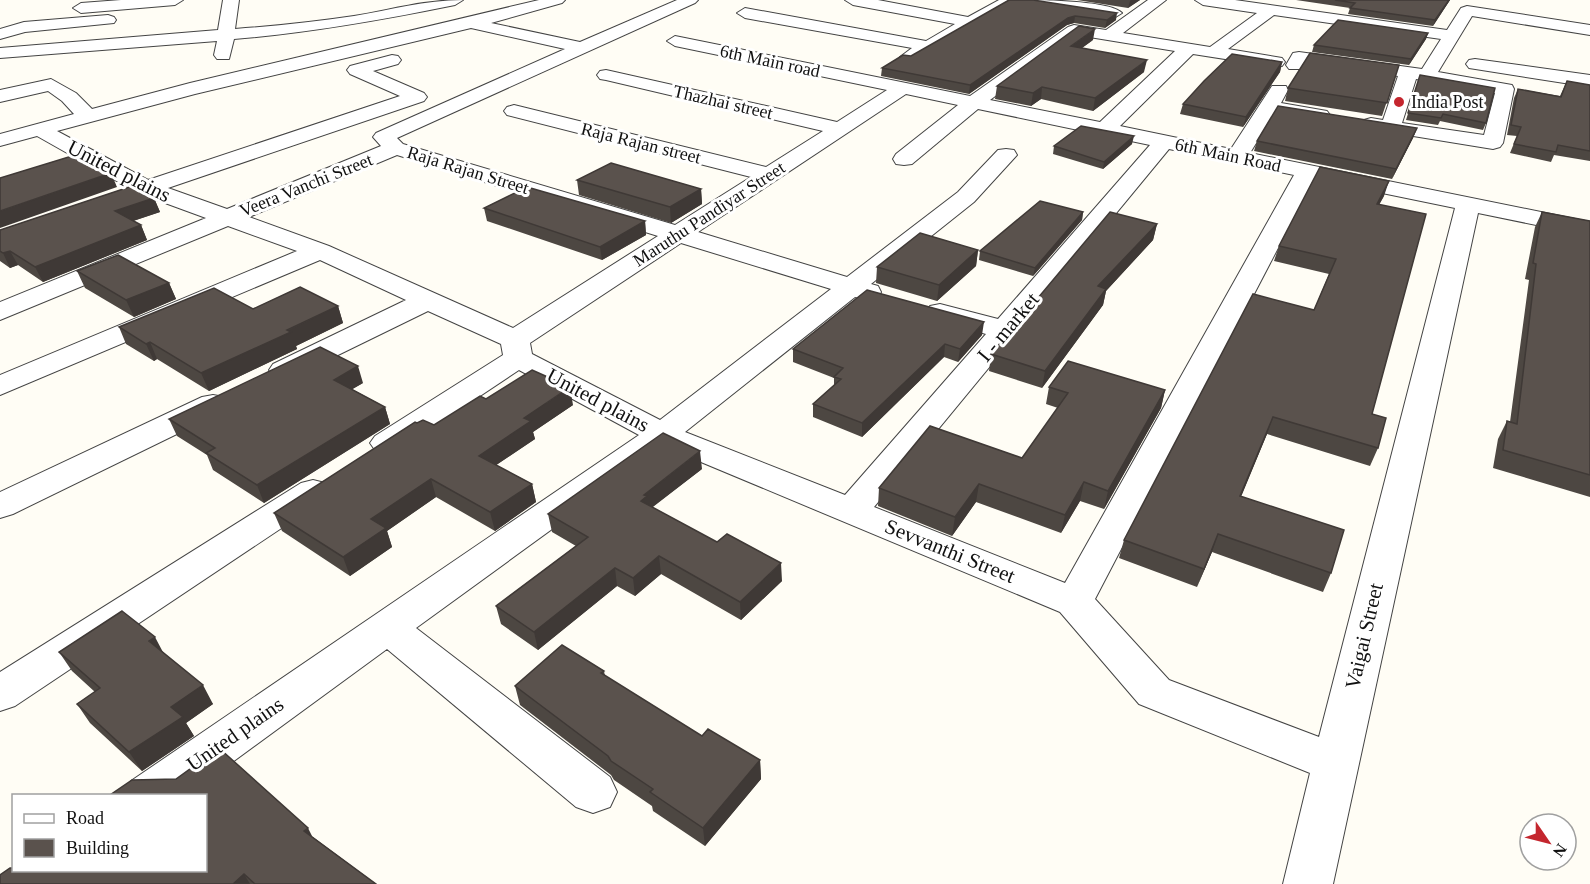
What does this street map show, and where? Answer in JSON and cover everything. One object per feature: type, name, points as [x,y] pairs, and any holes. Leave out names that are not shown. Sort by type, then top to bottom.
[{"type":"street","points":[[0,20],[5,15],[175,0]]},
{"type":"street","points":[[0,53],[286,30],[356,20],[455,0]]},
{"type":"street","points":[[0,140],[557,0]]},
{"type":"street","points":[[471,23],[582,48],[690,0]]},
{"type":"street","points":[[853,0],[970,22]]},
{"type":"street","points":[[866,81],[1010,0]]},
{"type":"street","points":[[1033,0],[1136,16]]},
{"type":"street","points":[[1109,36],[1158,0]]},
{"type":"street","points":[[1203,0],[1452,36]]},
{"type":"street","points":[[332,5],[356,20],[427,50]]},
{"type":"street","points":[[1237,157],[1297,61],[1346,6]]},
{"type":"street","points":[[226,8],[226,34],[222,57],[249,76]]},
{"type":"street","points":[[1214,52],[1271,10]]},
{"type":"street","points":[[1391,127],[1425,68],[1452,36],[1467,11],[1590,30]]},
{"type":"street","points":[[745,13],[927,46]]},
{"type":"street","points":[[0,34],[24,27],[184,15]]},
{"type":"street","points":[[334,76],[501,30]]},
{"type":"street","points":[[904,159],[973,103],[1074,30],[1214,52],[1297,61],[1590,81]]},
{"type":"street","name":"6th Main road","points":[[675,41],[866,81]]},
{"type":"street","points":[[11,75],[37,68],[54,48]]},
{"type":"street","name":"Veera Vanchi Street","points":[[0,312],[396,148],[383,137],[582,48]]},
{"type":"street","points":[[1104,130],[1189,48]]},
{"type":"street","points":[[1357,122],[1492,143],[1505,89],[1425,68]]},
{"type":"street","points":[[111,200],[417,97],[356,70]]},
{"type":"street","name":"Thazhai street","points":[[606,75],[840,129]]},
{"type":"street","name":"6th Main Road","points":[[866,81],[1590,229]]},
{"type":"street","points":[[0,96],[51,85],[69,97],[88,117]]},
{"type":"street","name":"Maruthu Pandiyar Street","points":[[0,694],[349,468],[678,234],[903,88]]},
{"type":"street","points":[[1269,107],[1335,118]]},
{"type":"street","name":"Raja Rajan street","points":[[514,111],[769,175]]},
{"type":"street","name":"United plains","points":[[40,130],[145,188],[320,251],[428,300],[662,434],[149,794]]},
{"type":"street","name":"I - market","points":[[851,511],[1164,142]]},
{"type":"street","name":"Raja Rajan Street","points":[[396,148],[852,288]]},
{"type":"street","points":[[662,434],[966,197],[1006,155]]},
{"type":"street","points":[[55,167],[88,157]]},
{"type":"street","points":[[1307,172],[1074,602],[1154,692],[1335,763]]},
{"type":"street","name":"Vaigai Street","points":[[1308,884],[1468,205]]},
{"type":"street","points":[[0,386],[320,251]]},
{"type":"street","name":"I - market","points":[[852,288],[1004,330]]},
{"type":"street","points":[[0,506],[428,300]]},
{"type":"street","name":"Sevvanthi Street","points":[[662,434],[1074,602]]},
{"type":"street","points":[[387,627],[593,792]]},
{"type":"building","points":[[1009,0],[1033,0],[1117,13],[1107,20],[1075,16],[1068,18],[970,85],[882,68],[903,55],[911,56]]},
{"type":"building","points":[[1335,0],[1449,0],[1435,20],[1350,8],[1355,3]]},
{"type":"building","points":[[1338,20],[1428,33],[1411,59],[1314,45]]},
{"type":"building","points":[[1079,26],[1095,29],[1071,46],[1147,60],[1095,98],[1042,87],[1033,93],[997,86]]},
{"type":"building","points":[[1310,53],[1399,65],[1387,103],[1288,88]]},
{"type":"building","points":[[1232,54],[1282,62],[1246,117],[1183,104],[1204,81]]},
{"type":"building","points":[[1420,75],[1495,88],[1486,123],[1443,114],[1441,118],[1408,113]]},
{"type":"building","points":[[1567,81],[1590,85],[1590,151],[1558,145],[1556,152],[1514,144],[1521,127],[1511,125],[1518,89],[1561,97]]},
{"type":"building","points":[[1278,106],[1417,128],[1396,169],[1257,141]]},
{"type":"building","points":[[1081,126],[1134,136],[1104,162],[1054,146]]},
{"type":"building","points":[[75,155],[111,173],[0,211],[0,178]]},
{"type":"building","points":[[611,163],[701,189],[670,207],[577,180]]},
{"type":"building","points":[[1320,167],[1389,181],[1377,204],[1426,214],[1372,414],[1386,418],[1378,448],[1273,417],[1240,496],[1344,530],[1331,573],[1218,534],[1204,569],[1124,540],[1253,294],[1314,310],[1336,259],[1279,246]]},
{"type":"building","points":[[132,186],[154,198],[115,211],[141,225],[35,267],[10,251],[3,253],[0,251],[0,230]]},
{"type":"building","points":[[527,187],[645,221],[600,247],[484,208]]},
{"type":"building","points":[[1040,201],[1083,212],[1035,268],[980,251]]},
{"type":"building","points":[[1110,212],[1157,224],[1098,286],[1106,289],[1045,371],[991,354]]},
{"type":"building","points":[[1542,212],[1590,221],[1590,475],[1503,450],[1507,421],[1517,424],[1536,264],[1533,263]]},
{"type":"building","points":[[920,233],[978,250],[939,285],[877,267]]},
{"type":"building","points":[[118,255],[169,283],[126,300],[77,271]]},
{"type":"building","points":[[300,287],[338,306],[287,330],[291,332],[201,373],[150,342],[146,344],[119,327],[214,288],[253,309]]},
{"type":"building","points":[[867,290],[984,322],[960,349],[945,344],[862,423],[813,404],[841,379],[834,377],[843,368],[793,349]]},
{"type":"building","points":[[320,347],[358,366],[334,380],[385,407],[257,485],[206,453],[215,448],[169,419]]},
{"type":"building","points":[[1068,361],[1165,390],[1108,491],[1084,482],[1065,515],[979,484],[955,517],[879,488],[930,426],[1022,458],[1068,393],[1049,387]]},
{"type":"building","points":[[532,370],[570,387],[524,418],[531,421],[479,456],[532,484],[490,512],[431,479],[371,519],[386,528],[343,557],[274,513],[415,422],[423,420],[434,425],[480,396],[486,399]]},
{"type":"building","points":[[663,433],[700,451],[644,495],[647,496],[641,501],[717,542],[727,534],[781,563],[740,602],[659,556],[633,578],[615,568],[534,632],[496,606],[588,537],[548,514]]},
{"type":"building","points":[[122,611],[155,637],[149,641],[203,685],[171,707],[183,717],[129,752],[77,704],[100,688],[59,652]]},
{"type":"building","points":[[562,645],[604,671],[601,673],[702,736],[708,729],[760,760],[703,828],[650,792],[653,789],[611,761],[608,756],[515,686]]},
{"type":"building","points":[[219,748],[308,828],[304,831],[376,884],[255,884],[244,874],[233,884],[0,884],[0,875],[10,868],[12,872],[207,872],[207,794],[111,794],[132,780],[176,779]]},
{"type":"place","name":"India Post","points":[[1399,102]]}]
